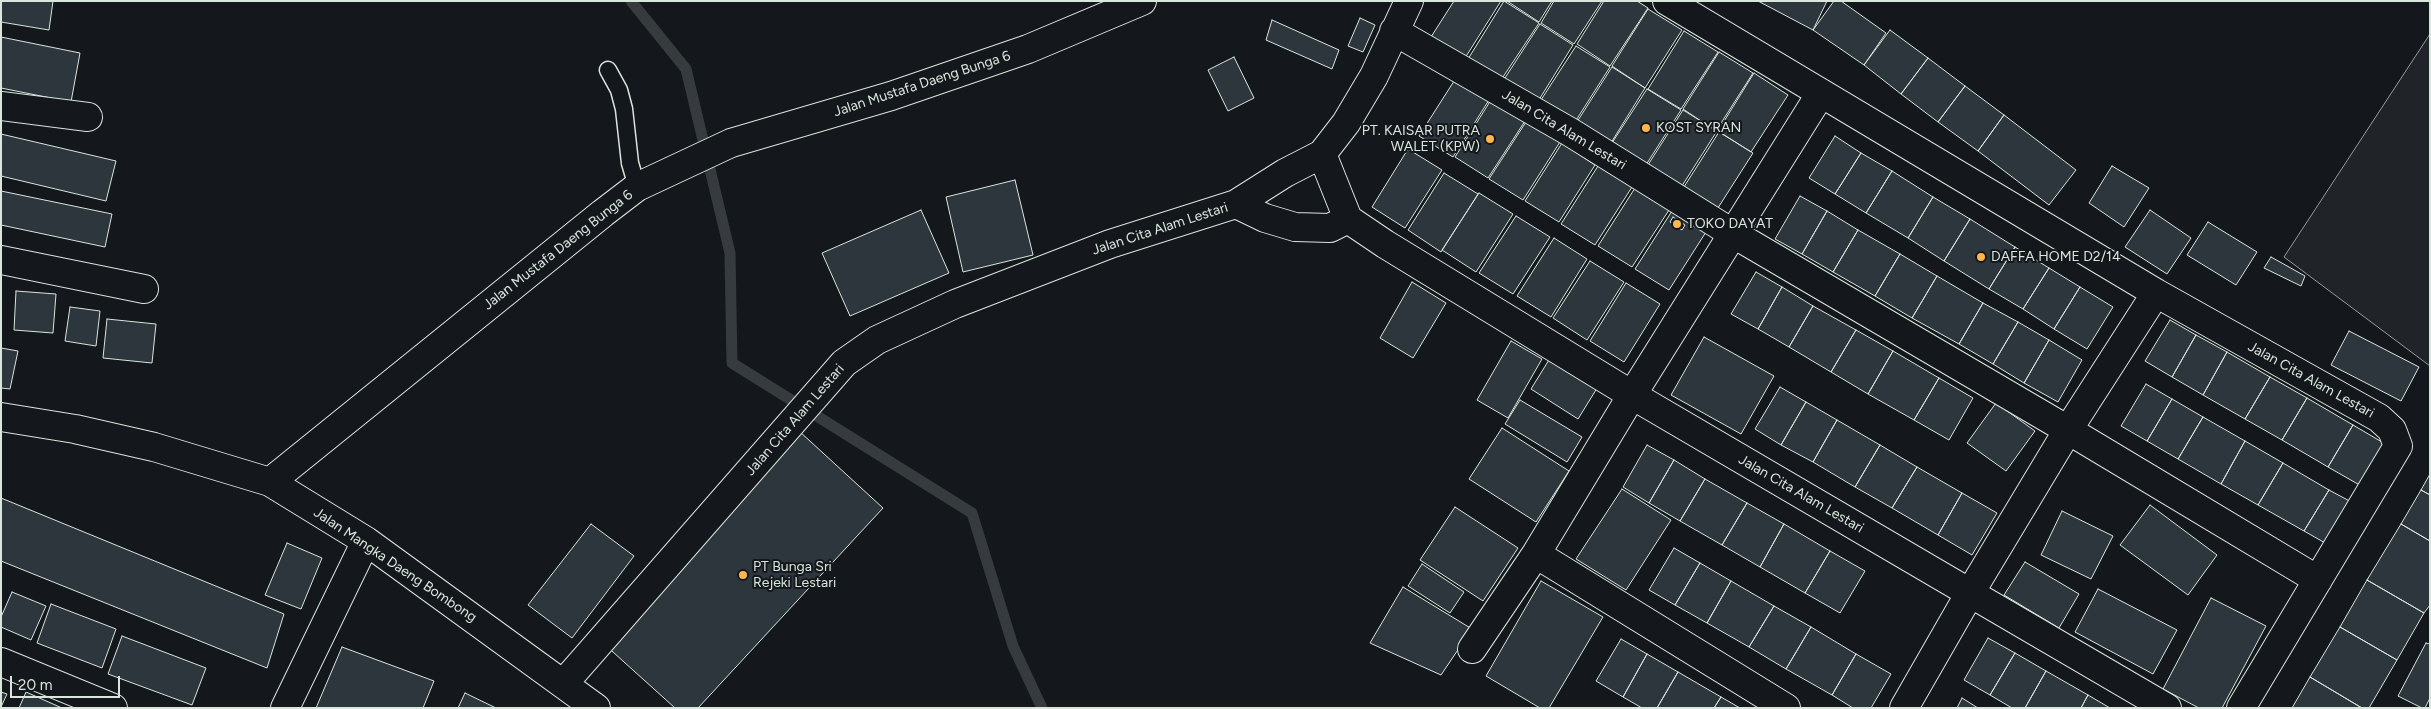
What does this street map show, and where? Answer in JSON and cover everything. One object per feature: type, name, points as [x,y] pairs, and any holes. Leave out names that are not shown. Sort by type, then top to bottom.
[{"type":"street","name":"Jalan Mustafa Daeng Bunga 6","points":[[270,482],[603,213],[638,187],[731,143],[891,96],[1019,52],[1142,1]]},
{"type":"street","name":"Jalan Cita Alam Lestari","points":[[564,683],[844,363],[877,340],[955,304],[1110,244],[1236,204],[1285,172],[1322,154],[1346,123],[1374,76],[1409,1]]},
{"type":"street","name":"Jalan Cita Alam Lestari","points":[[1667,1],[2156,293],[2379,418],[2392,430],[2398,446],[2241,708]]},
{"type":"street","name":"Jalan Cita Alam Lestari","points":[[1394,31],[1570,132],[1732,233],[2068,430],[2318,580]]},
{"type":"street","points":[[1472,649],[1536,554],[1732,233],[1821,93]]},
{"type":"street","points":[[1,106],[88,117]]},
{"type":"street","points":[[1322,154],[1348,219]]},
{"type":"street","name":"Jalan Cita Alam Lestari","points":[[1236,204],[1265,218],[1295,227],[1330,228],[1348,219],[1385,244],[1632,395],[2167,708]]},
{"type":"street","points":[[1,260],[144,289]]},
{"type":"street","points":[[1904,708],[1970,593],[2068,430],[2156,293]]},
{"type":"street","name":"Jalan Mangka Daeng Bombong","points":[[1,417],[76,429],[145,445],[270,482],[366,541],[596,708]]},
{"type":"street","points":[[286,708],[366,541]]},
{"type":"street","points":[[1536,554],[1786,708]]},
{"type":"street","points":[[1,662],[98,705]]},
{"type":"lane","points":[[608,70],[619,90],[624,109],[630,164],[638,187]]},
{"type":"shaded area","points":[[2430,34],[2430,366],[2284,257]]},
{"type":"building","points":[[1,1],[53,1],[49,30],[1,22]]},
{"type":"building","points":[[1454,1],[1501,1],[1465,58],[1431,37]]},
{"type":"building","points":[[1504,1],[1539,23],[1501,80],[1468,59]]},
{"type":"building","points":[[1507,1],[1552,1],[1539,22]]},
{"type":"building","points":[[1554,1],[1602,1],[1574,44],[1541,23]]},
{"type":"building","points":[[1604,1],[1637,1],[1648,8],[1610,66],[1577,44]]},
{"type":"building","points":[[1758,1],[1827,1],[1813,30]]},
{"type":"building","points":[[1834,1],[1841,1],[1886,33],[1864,65],[1813,30]]},
{"type":"building","points":[[1648,9],[1682,30],[1645,88],[1612,66]]},
{"type":"building","points":[[1360,18],[1375,25],[1363,52],[1348,46]]},
{"type":"building","points":[[1272,20],[1339,50],[1332,69],[1266,40]]},
{"type":"building","points":[[1540,24],[1573,45],[1537,103],[1503,81]]},
{"type":"building","points":[[1890,30],[1928,58],[1901,94],[1864,65]]},
{"type":"building","points":[[1684,31],[1718,52],[1681,109],[1648,89]]},
{"type":"building","points":[[1,37],[80,53],[71,102],[1,88]]},
{"type":"building","points":[[1576,46],[1610,67],[1573,125],[1539,103]]},
{"type":"building","points":[[1719,52],[1753,73],[1716,131],[1683,109]]},
{"type":"building","points":[[1234,57],[1254,98],[1228,111],[1208,70]]},
{"type":"building","points":[[1928,58],[1965,86],[1938,122],[1901,94]]},
{"type":"building","points":[[1612,67],[1645,88],[1609,146],[1575,125]]},
{"type":"building","points":[[1754,73],[1788,95],[1751,152],[1718,131]]},
{"type":"building","points":[[1456,78],[1489,100],[1453,157],[1419,136]]},
{"type":"building","points":[[1965,86],[2004,115],[1978,151],[1938,122]]},
{"type":"building","name":"KOST SYRAN","points":[[1647,89],[1681,110],[1644,168],[1610,146]]},
{"type":"building","name":"PT. KAISAR PUTRA WALET (KPW)","points":[[1491,100],[1525,121],[1488,178],[1455,157]]},
{"type":"building","points":[[1683,110],[1717,131],[1680,189],[1646,168]]},
{"type":"building","points":[[2004,115],[2076,170],[2049,205],[1978,151]]},
{"type":"building","points":[[1526,122],[1560,142],[1523,200],[1489,179]]},
{"type":"building","points":[[1719,132],[1753,153],[1716,211],[1682,190]]},
{"type":"building","points":[[1,134],[116,161],[106,201],[1,176]]},
{"type":"building","points":[[1835,136],[1861,153],[1835,194],[1809,178]]},
{"type":"building","points":[[1562,143],[1595,165],[1559,222],[1525,201]]},
{"type":"building","points":[[1408,149],[1442,170],[1405,228],[1372,207]]},
{"type":"building","points":[[1861,153],[1892,171],[1866,213],[1835,194]]},
{"type":"building","points":[[1598,166],[1632,187],[1595,245],[1561,224]]},
{"type":"building","points":[[2112,166],[2149,188],[2124,227],[2089,203]]},
{"type":"building","points":[[1892,171],[1933,197],[1908,238],[1866,213]]},
{"type":"building","points":[[1444,173],[1478,194],[1441,252],[1408,230]]},
{"type":"building","points":[[1015,180],[1033,255],[963,272],[946,197]]},
{"type":"building","points":[[1635,188],[1669,210],[1632,267],[1598,246]]},
{"type":"building","points":[[1,191],[112,214],[105,247],[1,225]]},
{"type":"building","points":[[1479,193],[1513,214],[1476,272],[1442,250]]},
{"type":"building","points":[[1800,196],[1827,211],[1802,254],[1775,239]]},
{"type":"building","points":[[1933,197],[1970,219],[1944,261],[1908,238]]},
{"type":"building","points":[[921,210],[949,273],[850,316],[822,253]]},
{"type":"building","points":[[2150,210],[2191,238],[2167,274],[2125,247]]},
{"type":"building","points":[[1672,211],[1706,232],[1669,290],[1635,269]]},
{"type":"building","points":[[1827,211],[1858,230],[1833,272],[1802,254]]},
{"type":"building","points":[[1516,216],[1550,237],[1513,294],[1479,273]]},
{"type":"building","name":"TOKO DAYAT","points":[[1673,217],[1685,225],[1682,230],[1670,222]]},
{"type":"building","points":[[1970,219],[2015,247],[1989,289],[1944,261]]},
{"type":"building","points":[[2208,222],[2257,252],[2236,285],[2187,255]]},
{"type":"building","points":[[1858,230],[1900,254],[1875,296],[1833,272]]},
{"type":"building","points":[[1554,238],[1587,259],[1551,317],[1517,296]]},
{"type":"building","points":[[2015,247],[2049,268],[2023,309],[1989,289]]},
{"type":"building","points":[[1900,254],[1937,276],[1912,318],[1875,296]]},
{"type":"building","points":[[2271,257],[2305,276],[2301,286],[2264,268]]},
{"type":"building","points":[[1590,261],[1624,282],[1587,340],[1553,318]]},
{"type":"building","points":[[2049,268],[2080,287],[2054,329],[2023,309]]},
{"type":"building","points":[[1756,272],[1782,287],[1758,329],[1731,314]]},
{"type":"building","points":[[1937,276],[1983,303],[1959,344],[1912,318]]},
{"type":"building","points":[[1412,282],[1446,303],[1413,358],[1380,338]]},
{"type":"building","points":[[1626,283],[1660,304],[1624,362],[1590,341]]},
{"type":"building","points":[[1782,287],[1813,306],[1789,347],[1758,329]]},
{"type":"building","points":[[2080,287],[2113,307],[2087,349],[2054,329]]},
{"type":"building","points":[[16,291],[56,294],[53,333],[14,330]]},
{"type":"building","points":[[1983,303],[2018,322],[1993,364],[1959,344]]},
{"type":"building","points":[[1813,306],[1856,330],[1831,372],[1789,347]]},
{"type":"building","points":[[70,307],[100,311],[96,346],[65,341]]},
{"type":"building","points":[[107,319],[156,324],[152,363],[103,358]]},
{"type":"building","points":[[2170,320],[2196,335],[2172,377],[2145,361]]},
{"type":"building","points":[[2018,322],[2049,340],[2024,383],[1993,364]]},
{"type":"building","points":[[1856,330],[1893,351],[1868,394],[1831,372]]},
{"type":"building","points":[[2349,331],[2419,367],[2401,401],[2331,365]]},
{"type":"building","points":[[2196,335],[2227,352],[2203,395],[2172,377]]},
{"type":"building","points":[[1704,337],[1774,376],[1741,434],[1671,395]]},
{"type":"building","points":[[2049,340],[2082,360],[2058,402],[2024,383]]},
{"type":"building","points":[[1511,341],[1542,359],[1508,418],[1477,400]]},
{"type":"building","points":[[1,348],[18,351],[10,389],[1,388]]},
{"type":"building","points":[[1893,351],[1939,378],[1914,420],[1868,394]]},
{"type":"building","points":[[2227,352],[2270,377],[2245,419],[2203,395]]},
{"type":"building","points":[[1552,355],[1599,385],[1578,419],[1531,389]]},
{"type":"building","points":[[2270,377],[2307,398],[2282,440],[2245,419]]},
{"type":"building","points":[[1939,378],[1973,398],[1949,440],[1914,420]]},
{"type":"building","points":[[2146,384],[2172,399],[2147,441],[2121,426]]},
{"type":"building","points":[[1780,387],[1806,402],[1781,445],[1755,429]]},
{"type":"building","points":[[2307,398],[2353,425],[2328,467],[2282,440]]},
{"type":"building","points":[[2172,399],[2203,417],[2178,459],[2147,441]]},
{"type":"building","points":[[1520,400],[1582,437],[1567,462],[1505,424]]},
{"type":"building","points":[[1806,402],[1837,420],[1813,462],[1781,445]]},
{"type":"building","points":[[1996,403],[2035,431],[2006,471],[1967,443]]},
{"type":"building","points":[[2203,417],[2245,441],[2221,484],[2178,459]]},
{"type":"building","points":[[1837,420],[1880,445],[1855,487],[1813,462]]},
{"type":"building","points":[[2353,425],[2387,445],[2363,487],[2328,467]]},
{"type":"building","points":[[1502,428],[1569,471],[1536,522],[1469,479]]},
{"type":"building","name":"PT Bunga Sri Rejeki Lestari","points":[[799,431],[883,508],[698,708],[675,708],[603,643]]},
{"type":"building","points":[[2245,441],[2283,463],[2258,505],[2221,484]]},
{"type":"building","points":[[1647,445],[1674,460],[1649,503],[1623,487]]},
{"type":"building","points":[[1880,445],[1917,467],[1892,508],[1855,487]]},
{"type":"building","points":[[1674,460],[1705,479],[1680,521],[1649,503]]},
{"type":"building","points":[[2283,463],[2329,490],[2304,531],[2258,505]]},
{"type":"building","points":[[1917,467],[1962,493],[1938,535],[1892,508]]},
{"type":"building","points":[[2430,474],[2430,495],[2421,490]]},
{"type":"building","points":[[1705,479],[1747,503],[1722,545],[1680,521]]},
{"type":"building","points":[[1622,489],[1671,520],[1626,590],[1576,559]]},
{"type":"building","points":[[2329,490],[2357,505],[2334,548],[2304,531]]},
{"type":"building","points":[[2421,490],[2430,495],[2430,541],[2401,524]]},
{"type":"building","points":[[1962,493],[1997,513],[1972,555],[1938,535]]},
{"type":"building","points":[[1,498],[284,614],[267,668],[1,561]]},
{"type":"building","points":[[1747,503],[1784,524],[1760,567],[1722,545]]},
{"type":"building","points":[[2150,505],[2217,555],[2188,595],[2120,545]]},
{"type":"building","points":[[1455,507],[1518,548],[1483,601],[1420,560]]},
{"type":"building","points":[[2062,511],[2113,536],[2091,579],[2041,555]]},
{"type":"building","points":[[591,524],[634,556],[572,638],[528,605]]},
{"type":"building","points":[[1784,524],[1830,551],[1805,593],[1760,567]]},
{"type":"building","points":[[2401,524],[2430,541],[2430,605],[2424,613],[2367,580]]},
{"type":"building","points":[[287,543],[322,558],[301,609],[265,595]]},
{"type":"building","points":[[1674,548],[1700,563],[1675,605],[1649,590]]},
{"type":"building","points":[[1830,551],[1865,571],[1840,613],[1805,593]]},
{"type":"building","points":[[2025,562],[2079,594],[2059,628],[2004,595]]},
{"type":"building","points":[[1700,563],[1731,581],[1707,623],[1675,605]]},
{"type":"building","points":[[1422,564],[1464,592],[1450,613],[1408,586]]},
{"type":"building","points":[[2367,580],[2424,613],[2397,660],[2340,627]]},
{"type":"building","points":[[1541,581],[1603,617],[1549,708],[1540,708],[1486,676]]},
{"type":"building","points":[[1731,581],[1774,606],[1749,647],[1707,623]]},
{"type":"building","points":[[1403,587],[1472,629],[1441,675],[1370,643]]},
{"type":"building","points":[[2098,589],[2177,630],[2153,674],[2075,632]]},
{"type":"building","points":[[12,592],[46,606],[31,640],[1,627],[1,617]]},
{"type":"building","points":[[2211,598],[2266,626],[2222,708],[2199,708],[2163,689]]},
{"type":"building","points":[[51,604],[116,629],[102,668],[37,643]]},
{"type":"building","points":[[1774,606],[1811,627],[1786,669],[1749,647]]},
{"type":"building","points":[[1811,627],[1856,654],[1832,695],[1786,669]]},
{"type":"building","points":[[2340,627],[2397,660],[2369,708],[2362,708],[2310,677]]},
{"type":"building","points":[[122,636],[206,668],[192,705],[108,674]]},
{"type":"building","points":[[1988,638],[2015,653],[1990,695],[1964,680]]},
{"type":"building","points":[[1621,639],[1647,654],[1623,697],[1596,681]]},
{"type":"building","points":[[2426,643],[2430,644],[2430,698],[2425,708],[2422,708],[2398,696]]},
{"type":"building","points":[[342,647],[434,681],[423,708],[316,708]]},
{"type":"building","points":[[2015,653],[2046,671],[2025,708],[2012,708],[1990,695]]},
{"type":"building","points":[[1647,654],[1678,672],[1657,708],[1642,708],[1623,697]]},
{"type":"building","points":[[1856,654],[1891,674],[1871,708],[1853,708],[1832,695]]},
{"type":"building","points":[[2046,671],[2088,695],[2081,708],[2025,708]]},
{"type":"building","points":[[1678,672],[1721,697],[1714,708],[1657,708]]},
{"type":"building","points":[[2310,677],[2362,708],[2292,708]]},
{"type":"building","points":[[1,692],[7,694],[1,707]]},
{"type":"building","points":[[26,692],[62,708],[19,708]]},
{"type":"building","points":[[465,693],[496,708],[458,708]]},
{"type":"building","points":[[2088,695],[2110,708],[2081,708]]},
{"type":"building","points":[[1721,697],[1740,708],[1714,708]]},
{"type":"building","points":[[1962,698],[1978,708],[1957,708]]},
{"type":"waterway","points":[[631,1],[686,69],[730,253],[732,363],[972,513],[1013,646],[1042,708]]},
{"type":"place","name":"KOST SYRAN","points":[[1646,128]]},
{"type":"place","name":"PT. KAISAR PUTRA WALET (KPW)","points":[[1490,139]]},
{"type":"place","name":"TOKO DAYAT","points":[[1677,224]]},
{"type":"place","name":"DAFFA HOME D2/14","points":[[1981,257]]},
{"type":"place","name":"PT Bunga Sri Rejeki Lestari","points":[[743,575]]}]
